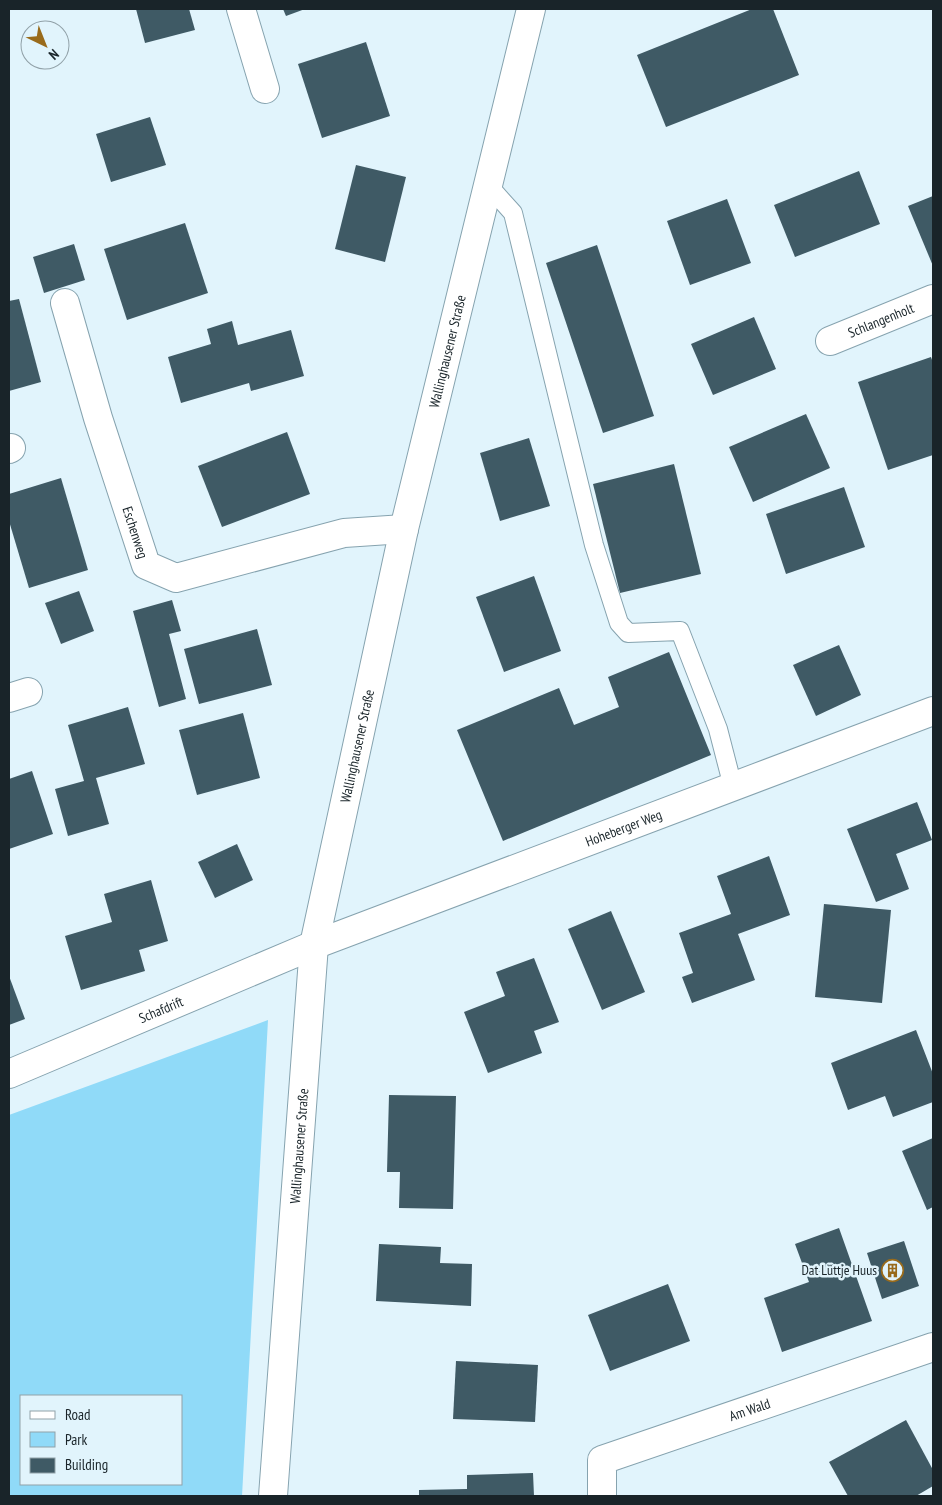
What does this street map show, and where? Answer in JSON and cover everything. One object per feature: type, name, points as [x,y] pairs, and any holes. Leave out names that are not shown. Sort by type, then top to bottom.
[{"type":"street","points":[[240,9],[265,89]]},
{"type":"street","name":"Wallinghausener Straße","points":[[273,1496],[314,945],[404,529],[531,9]]},
{"type":"street","name":"Schlangenholt","points":[[830,341],[933,299]]},
{"type":"street","name":"Eschenweg","points":[[65,303],[101,427],[146,565],[176,578],[344,534],[404,529]]},
{"type":"street","name":"Hoheberger Weg","points":[[314,945],[933,711]]},
{"type":"street","name":"Schafdrift","points":[[9,1074],[314,945]]},
{"type":"street","name":"Am Wald","points":[[602,1496],[602,1460],[933,1348]]},
{"type":"lane","points":[[488,185],[513,213],[594,545],[619,624],[628,633],[680,631],[718,729],[733,787]]},
{"type":"green space","points":[[268,1020],[242,1496],[9,1496],[9,1115]]},
{"type":"building","points":[[136,9],[189,9],[195,30],[145,43]]},
{"type":"building","points":[[283,9],[305,9],[286,16]]},
{"type":"building","points":[[752,9],[773,9],[799,75],[666,127],[637,55]]},
{"type":"building","points":[[366,42],[390,116],[322,138],[298,64]]},
{"type":"building","points":[[150,117],[166,165],[111,182],[96,134]]},
{"type":"building","points":[[356,165],[406,177],[385,262],[335,249]]},
{"type":"building","points":[[859,171],[880,224],[795,257],[774,205]]},
{"type":"building","points":[[933,196],[933,266],[908,206]]},
{"type":"building","points":[[727,199],[751,263],[690,285],[667,221]]},
{"type":"building","points":[[185,223],[208,293],[127,320],[104,249]]},
{"type":"building","points":[[74,244],[85,280],[44,293],[33,257]]},
{"type":"building","points":[[597,245],[654,416],[603,433],[546,263]]},
{"type":"building","points":[[19,299],[41,382],[9,391],[9,301]]},
{"type":"building","points":[[754,317],[776,369],[713,395],[691,344]]},
{"type":"building","points":[[232,321],[238,345],[291,330],[304,376],[251,391],[249,383],[181,403],[168,357],[211,344],[207,329]]},
{"type":"building","points":[[931,357],[933,363],[933,455],[888,470],[858,382]]},
{"type":"building","points":[[806,414],[830,468],[753,502],[729,447]]},
{"type":"building","points":[[287,432],[310,494],[222,527],[198,466]]},
{"type":"building","points":[[529,438],[550,506],[500,521],[480,453]]},
{"type":"building","points":[[674,464],[701,574],[620,593],[593,484]]},
{"type":"building","points":[[61,478],[88,570],[29,588],[9,521],[9,494]]},
{"type":"building","points":[[844,487],[865,547],[786,574],[766,514]]},
{"type":"building","points":[[534,576],[561,651],[504,672],[476,597]]},
{"type":"building","points":[[79,591],[94,631],[61,644],[45,603]]},
{"type":"building","points":[[172,600],[181,631],[169,634],[186,699],[159,707],[133,611]]},
{"type":"building","points":[[257,629],[272,685],[199,704],[184,649]]},
{"type":"building","points":[[839,645],[861,695],[816,716],[793,665]]},
{"type":"building","points":[[669,652],[711,755],[503,841],[457,730],[559,688],[574,725],[619,707],[608,677]]},
{"type":"building","points":[[128,707],[145,764],[96,778],[109,824],[68,836],[55,789],[84,781],[68,725]]},
{"type":"building","points":[[243,713],[260,778],[197,795],[179,730]]},
{"type":"building","points":[[32,771],[53,834],[9,849],[9,779]]},
{"type":"building","points":[[917,802],[932,840],[896,854],[909,889],[876,902],[847,829]]},
{"type":"building","points":[[237,844],[253,880],[215,898],[198,862]]},
{"type":"building","points":[[769,856],[790,915],[738,934],[755,980],[692,1003],[682,977],[693,973],[679,933],[731,914],[717,876]]},
{"type":"building","points":[[151,880],[168,941],[139,950],[145,971],[81,990],[65,936],[112,922],[104,894]]},
{"type":"building","points":[[824,904],[891,910],[882,1003],[815,997]]},
{"type":"building","points":[[611,911],[645,992],[602,1010],[568,929]]},
{"type":"building","points":[[534,958],[559,1022],[534,1031],[542,1053],[488,1073],[464,1012],[505,996],[496,972]]},
{"type":"building","points":[[9,976],[25,1019],[9,1025]]},
{"type":"building","points":[[916,1030],[933,1074],[933,1102],[893,1117],[885,1096],[848,1110],[831,1063]]},
{"type":"building","points":[[389,1095],[456,1096],[453,1209],[399,1208],[400,1172],[387,1172]]},
{"type":"building","points":[[933,1138],[933,1207],[927,1210],[902,1151]]},
{"type":"building","points":[[839,1228],[872,1321],[782,1352],[764,1298],[809,1282],[795,1244]]},
{"type":"building","name":"Dat Lüttje Huus","points":[[904,1241],[919,1286],[882,1299],[867,1253]]},
{"type":"building","points":[[379,1244],[441,1247],[440,1263],[472,1264],[471,1306],[376,1301]]},
{"type":"building","points":[[668,1284],[690,1341],[610,1371],[588,1315]]},
{"type":"building","points":[[456,1361],[538,1365],[535,1422],[453,1419]]},
{"type":"building","points":[[906,1420],[933,1470],[933,1486],[916,1496],[848,1496],[829,1462]]},
{"type":"building","points":[[533,1473],[534,1496],[419,1496],[419,1490],[467,1489],[467,1475]]},
{"type":"place","name":"Dat Lüttje Huus","points":[[893,1270]]}]
